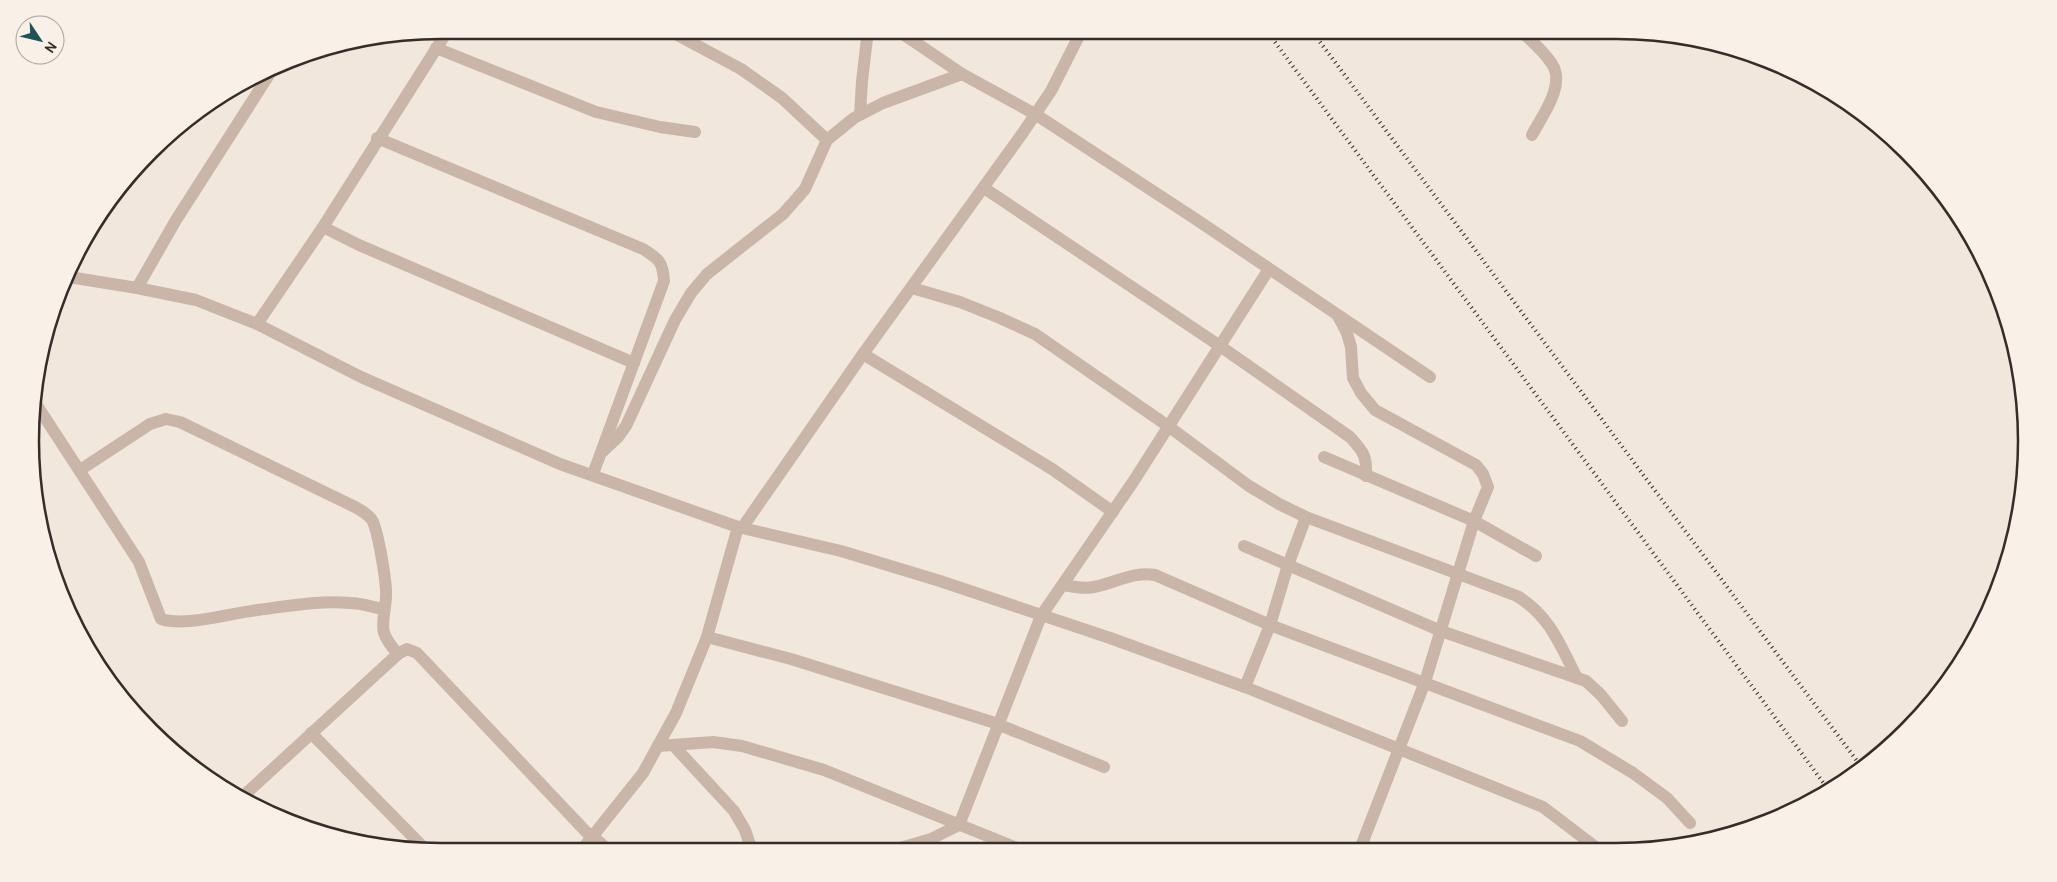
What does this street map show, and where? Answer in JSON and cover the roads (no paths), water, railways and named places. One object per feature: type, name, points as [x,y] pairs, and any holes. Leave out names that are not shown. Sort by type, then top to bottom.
[{"type":"street","points":[[257,324],[323,227],[442,39]]},
{"type":"street","points":[[685,39],[740,69],[782,98],[827,140]]},
{"type":"street","points":[[860,114],[867,39]]},
{"type":"street","points":[[910,39],[962,74],[1035,114],[1430,377]]},
{"type":"street","points":[[587,843],[643,773],[676,713],[707,637],[740,527],[984,188],[1051,90],[1077,39]]},
{"type":"street","points":[[1529,39],[1553,64],[1557,80],[1551,97],[1532,135]]},
{"type":"street","points":[[436,48],[596,112],[660,127],[695,132]]},
{"type":"street","points":[[603,451],[618,437],[626,426],[675,320],[691,293],[707,274],[783,214],[805,190],[827,140],[860,114],[883,102],[962,74]]},
{"type":"street","points":[[137,288],[176,220],[267,78]]},
{"type":"street","points":[[378,138],[643,249],[657,258],[663,268],[664,281],[603,451],[592,474]]},
{"type":"street","points":[[984,188],[1220,346],[1350,437],[1362,450],[1367,461],[1366,476]]},
{"type":"street","points":[[323,227],[359,246],[634,363]]},
{"type":"street","points":[[917,843],[931,839],[959,825],[1041,616],[1064,585],[1112,512],[1269,269]]},
{"type":"street","points":[[73,279],[137,288],[196,300],[257,324],[361,377],[560,464],[740,527],[842,551],[940,581],[1110,638],[1245,687],[1543,807],[1590,843]]},
{"type":"street","points":[[912,288],[960,302],[1035,334],[1168,426],[1249,486],[1279,504],[1306,517],[1517,596],[1532,606],[1552,629],[1577,678]]},
{"type":"street","points":[[1337,314],[1347,333],[1351,347],[1353,378],[1361,394],[1375,410],[1476,464],[1483,474],[1488,487],[1474,521],[1457,574],[1426,682],[1362,843]]},
{"type":"street","points":[[863,354],[1052,470],[1112,512]]},
{"type":"street","points":[[40,410],[139,562],[161,619],[171,622],[189,621],[259,610],[332,602],[351,602],[383,609]]},
{"type":"street","points":[[80,470],[150,424],[166,419],[180,422],[357,508],[371,519],[377,532],[386,596],[383,609],[383,631],[385,640],[398,654]]},
{"type":"street","points":[[1324,457],[1474,521],[1536,556]]},
{"type":"street","points":[[1245,687],[1270,625],[1288,565],[1306,517]]},
{"type":"street","points":[[1244,546],[1441,631],[1586,681],[1602,695],[1622,721]]},
{"type":"street","points":[[1064,585],[1077,588],[1093,587],[1146,573],[1155,575],[1270,625],[1426,682],[1580,742],[1632,773],[1667,798],[1690,824]]},
{"type":"street","points":[[707,637],[792,659],[999,724],[1104,767]]},
{"type":"street","points":[[247,793],[398,654],[406,649],[417,653],[592,837],[600,843]]},
{"type":"street","points":[[312,733],[418,842]]},
{"type":"street","points":[[658,746],[713,742],[742,746],[824,770],[1004,843]]},
{"type":"street","points":[[673,745],[734,811],[745,830],[749,843]]},
{"type":"railway","points":[[1273,39],[1824,784]]},
{"type":"railway","points":[[1318,39],[1858,762]]}]
